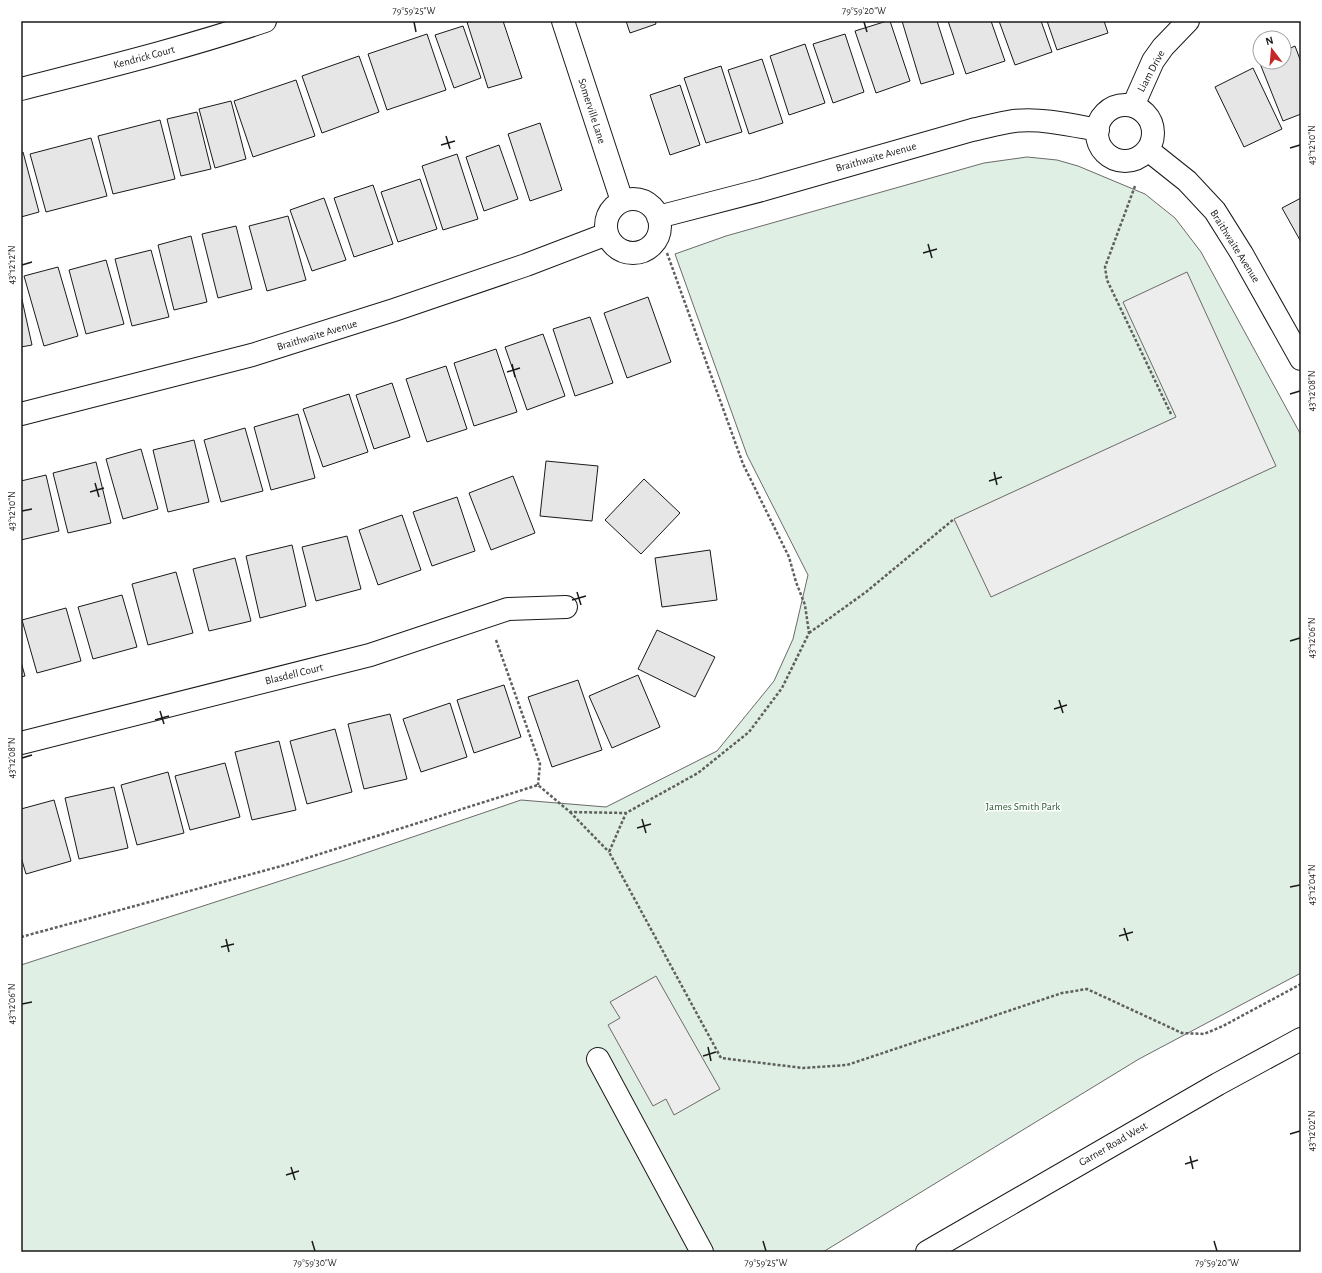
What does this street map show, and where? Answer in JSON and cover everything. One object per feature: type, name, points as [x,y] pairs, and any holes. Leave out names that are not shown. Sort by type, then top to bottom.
[{"type":"street","name":"Kendrick Court","points":[[21,89],[170,51],[265,21]]},
{"type":"street","name":"Somerville Lane","points":[[563,21],[622,201]]},
{"type":"street","name":"Liam Drive","points":[[1133,106],[1154,61],[1163,47],[1188,21]]},
{"type":"street","points":[[1124,105],[1133,106],[1142,110],[1148,116],[1154,133],[1152,142],[1148,150],[1133,160],[1123,161],[1115,159],[1107,154],[1101,147],[1098,139],[1100,120],[1106,112],[1114,107],[1124,105]]},
{"type":"street","name":"Braithwaite Avenue","points":[[658,217],[762,190],[994,125],[1015,121],[1034,121],[1098,130]]},
{"type":"street","name":"Braithwaite Avenue","points":[[1148,150],[1187,181],[1215,211],[1299,350]]},
{"type":"street","points":[[630,199],[646,203],[655,210],[658,217],[660,221],[659,233],[654,244],[644,251],[633,254],[621,251],[612,244],[607,234],[606,222],[610,211],[622,201],[630,199]]},
{"type":"street","name":"Braithwaite Avenue","points":[[21,414],[259,353],[394,310],[526,265],[607,234]]},
{"type":"street","name":"Blasdell Court","points":[[21,743],[370,655],[508,609],[566,607]]},
{"type":"street","name":"Garner Road West","points":[[927,1252],[1218,1084],[1301,1039]]},
{"type":"street","points":[[598,1059],[702,1252]]},
{"type":"path","points":[[1134,186],[1105,267],[1106,280],[1171,414]]},
{"type":"path","points":[[667,253],[743,464],[789,558],[805,605],[809,633]]},
{"type":"path","points":[[570,812],[626,813],[698,773],[749,732],[782,688],[809,633],[866,592],[954,519]]},
{"type":"path","points":[[496,640],[540,764],[538,785]]},
{"type":"path","points":[[538,785],[570,812],[609,852],[721,1058],[803,1068],[847,1065],[1062,993],[1087,989],[1182,1032],[1204,1034],[1223,1026],[1301,984]]},
{"type":"path","points":[[21,937],[285,865],[538,785]]},
{"type":"path","points":[[609,852],[626,813]]},
{"type":"green space","name":"James Smith Park","points":[[1027,157],[1057,160],[1078,166],[1145,194],[1175,218],[1201,252],[1301,435],[1301,973],[1139,1059],[823,1252],[21,1252],[21,965],[348,859],[521,800],[606,807],[717,751],[774,681],[793,639],[808,575],[747,455],[675,254],[726,236],[984,163]]},
{"type":"shaded area","points":[[1187,272],[1276,466],[991,597],[954,519],[1176,417],[1123,302]]},
{"type":"shaded area","points":[[656,976],[720,1089],[674,1115],[666,1099],[653,1106],[608,1025],[620,1018],[610,1002]]},
{"type":"building","points":[[503,21],[522,78],[488,88],[467,22]]},
{"type":"building","points":[[626,21],[655,21],[656,24],[630,33]]},
{"type":"building","points":[[890,21],[910,81],[876,93],[855,31]]},
{"type":"building","points":[[902,21],[937,21],[954,74],[921,84]]},
{"type":"building","points":[[948,21],[991,21],[1005,61],[966,74]]},
{"type":"building","points":[[999,21],[1041,21],[1052,52],[1015,65]]},
{"type":"building","points":[[1047,21],[1104,21],[1108,33],[1057,50]]},
{"type":"building","points":[[463,26],[481,78],[454,88],[435,35]]},
{"type":"building","points":[[427,34],[446,90],[387,110],[368,54]]},
{"type":"building","points":[[845,34],[864,92],[833,103],[813,44]]},
{"type":"building","points":[[805,44],[825,103],[789,115],[770,56]]},
{"type":"building","points":[[1295,46],[1301,62],[1301,114],[1283,121],[1263,70],[1292,70],[1292,47]]},
{"type":"building","points":[[359,56],[379,112],[322,133],[302,76]]},
{"type":"building","points":[[762,59],[783,123],[749,134],[728,70]]},
{"type":"building","points":[[721,66],[742,132],[706,143],[684,78]]},
{"type":"building","points":[[1252,68],[1282,129],[1244,147],[1215,87]]},
{"type":"building","points":[[296,80],[315,136],[253,157],[234,101]]},
{"type":"building","points":[[680,85],[700,145],[670,155],[650,95]]},
{"type":"building","points":[[231,101],[246,159],[215,168],[199,109]]},
{"type":"building","points":[[197,112],[211,169],[181,176],[167,119]]},
{"type":"building","points":[[160,120],[175,179],[113,194],[98,136]]},
{"type":"building","points":[[540,123],[562,190],[530,201],[508,134]]},
{"type":"building","points":[[91,138],[107,196],[46,212],[30,154]]},
{"type":"building","points":[[499,145],[518,199],[484,211],[466,157]]},
{"type":"building","points":[[23,152],[39,212],[21,217],[21,153]]},
{"type":"building","points":[[457,154],[478,219],[443,230],[422,166]]},
{"type":"building","points":[[420,179],[437,229],[398,242],[381,192]]},
{"type":"building","points":[[373,185],[393,244],[354,257],[334,198]]},
{"type":"building","points":[[324,198],[346,260],[312,271],[290,210]]},
{"type":"building","points":[[1301,198],[1301,242],[1282,208]]},
{"type":"building","points":[[288,216],[306,280],[267,291],[249,226]]},
{"type":"building","points":[[236,226],[252,289],[218,298],[202,234]]},
{"type":"building","points":[[191,236],[207,302],[174,310],[158,245]]},
{"type":"building","points":[[151,250],[169,317],[132,326],[115,259]]},
{"type":"building","points":[[106,260],[124,324],[86,334],[69,270]]},
{"type":"building","points":[[58,267],[78,336],[44,346],[24,276]]},
{"type":"building","points":[[21,295],[32,345],[21,347]]},
{"type":"building","points":[[648,297],[671,362],[627,378],[604,313]]},
{"type":"building","points":[[590,317],[613,383],[575,396],[553,329]]},
{"type":"building","points":[[543,334],[565,396],[527,410],[505,347]]},
{"type":"building","points":[[496,349],[517,412],[474,426],[454,363]]},
{"type":"building","points":[[446,366],[467,429],[427,442],[406,379]]},
{"type":"building","points":[[392,383],[410,437],[374,449],[356,395]]},
{"type":"building","points":[[349,394],[368,452],[323,467],[303,409]]},
{"type":"building","points":[[298,414],[315,478],[271,490],[254,427]]},
{"type":"building","points":[[245,428],[263,491],[221,502],[204,440]]},
{"type":"building","points":[[194,440],[209,502],[168,512],[153,450]]},
{"type":"building","points":[[141,449],[158,509],[123,519],[106,459]]},
{"type":"building","points":[[546,461],[598,466],[592,521],[540,516]]},
{"type":"building","points":[[96,462],[111,523],[68,533],[53,473]]},
{"type":"building","points":[[46,475],[59,531],[21,540],[21,481]]},
{"type":"building","points":[[513,476],[535,533],[491,550],[469,493]]},
{"type":"building","points":[[644,479],[680,513],[641,554],[605,520]]},
{"type":"building","points":[[457,497],[475,551],[432,566],[413,512]]},
{"type":"building","points":[[402,515],[421,570],[378,585],[359,530]]},
{"type":"building","points":[[347,536],[361,589],[316,601],[302,547]]},
{"type":"building","points":[[292,545],[306,606],[260,618],[246,556]]},
{"type":"building","points":[[710,550],[717,600],[662,607],[655,558]]},
{"type":"building","points":[[235,558],[251,621],[209,631],[193,569]]},
{"type":"building","points":[[176,572],[193,633],[148,645],[132,584]]},
{"type":"building","points":[[122,595],[137,647],[93,659],[78,607]]},
{"type":"building","points":[[66,608],[81,661],[37,673],[22,620]]},
{"type":"building","points":[[657,630],[715,657],[695,697],[638,669]]},
{"type":"building","points":[[21,662],[25,676],[21,677]]},
{"type":"building","points":[[638,675],[660,727],[612,748],[589,696]]},
{"type":"building","points":[[578,680],[602,750],[552,767],[528,697]]},
{"type":"building","points":[[504,685],[521,737],[474,753],[457,700]]},
{"type":"building","points":[[450,703],[467,757],[421,772],[403,719]]},
{"type":"building","points":[[390,714],[407,779],[364,789],[348,724]]},
{"type":"building","points":[[335,729],[352,792],[307,804],[290,741]]},
{"type":"building","points":[[279,741],[296,810],[252,820],[235,752]]},
{"type":"building","points":[[225,763],[240,817],[190,830],[175,776]]},
{"type":"building","points":[[168,772],[184,833],[137,845],[121,785]]},
{"type":"building","points":[[114,787],[128,848],[79,859],[65,798]]},
{"type":"building","points":[[54,800],[71,861],[26,874],[21,857],[21,809]]}]
